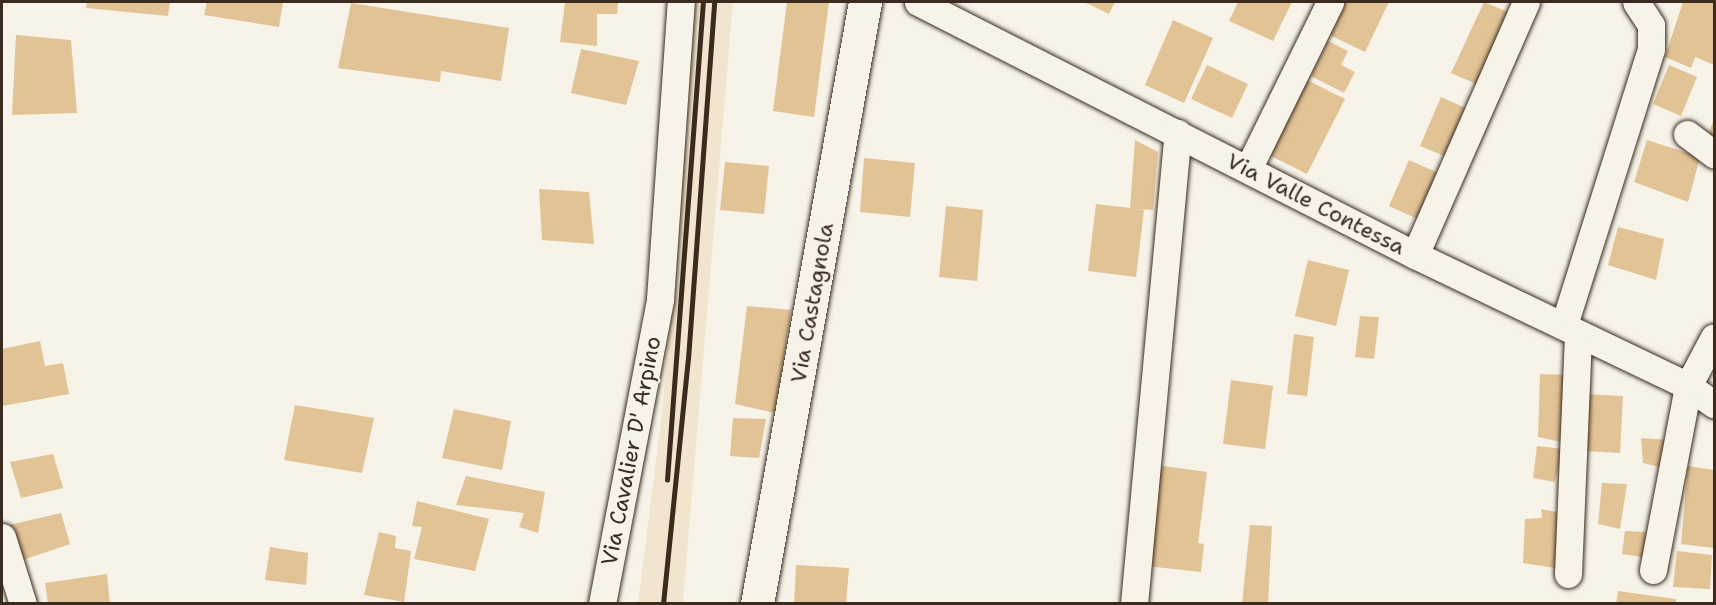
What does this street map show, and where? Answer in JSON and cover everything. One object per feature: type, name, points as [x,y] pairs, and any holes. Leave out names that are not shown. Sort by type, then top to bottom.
[{"type":"main road","name":"Via Castagnola","points":[[757,603],[866,2]]},
{"type":"street","name":"Via Cavalier D' Arpino","points":[[602,603],[660,299],[681,2]]},
{"type":"street","name":"Via Valle Contessa","points":[[918,2],[946,7],[1178,133],[1415,255],[1688,386],[1714,404]]},
{"type":"street","points":[[1248,169],[1330,2]]},
{"type":"street","points":[[1415,255],[1526,2]]},
{"type":"street","points":[[1568,574],[1571,329],[1651,49],[1651,25],[1636,2]]},
{"type":"street","points":[[1134,603],[1178,133]]},
{"type":"street","points":[[1687,134],[1714,154]]},
{"type":"street","points":[[1653,570],[1688,386],[1714,337]]},
{"type":"street","points":[[2,537],[23,603]]},
{"type":"shaded area","points":[[689,2],[733,2],[683,603],[638,604],[663,404],[684,147]]},
{"type":"building","points":[[87,2],[170,2],[168,16],[86,8]]},
{"type":"building","points":[[207,2],[283,2],[279,27],[204,15]]},
{"type":"building","points":[[565,2],[618,2],[617,14],[597,14],[597,46],[560,42]]},
{"type":"building","points":[[787,2],[829,2],[814,117],[773,111]]},
{"type":"building","points":[[1084,2],[1115,2],[1109,14]]},
{"type":"building","points":[[1238,2],[1292,2],[1273,41],[1229,21]]},
{"type":"building","points":[[1346,2],[1389,2],[1365,52],[1330,35]]},
{"type":"building","points":[[1484,2],[1513,14],[1481,86],[1451,73]]},
{"type":"building","points":[[1683,2],[1714,2],[1714,65],[1695,57],[1691,68],[1665,57]]},
{"type":"building","points":[[351,3],[509,28],[501,81],[441,71],[440,82],[338,68]]},
{"type":"building","points":[[1173,20],[1213,38],[1184,103],[1145,85]]},
{"type":"building","points":[[16,35],[71,40],[77,113],[12,115]]},
{"type":"building","points":[[1328,41],[1348,51],[1341,65],[1355,72],[1344,93],[1311,76]]},
{"type":"building","points":[[581,49],[639,61],[626,105],[571,93]]},
{"type":"building","points":[[1207,65],[1248,84],[1232,118],[1191,99]]},
{"type":"building","points":[[1669,65],[1697,77],[1681,116],[1653,104]]},
{"type":"building","points":[[1307,80],[1345,99],[1307,174],[1269,155]]},
{"type":"building","points":[[1441,97],[1470,110],[1449,158],[1420,146]]},
{"type":"building","points":[[1714,119],[1714,141],[1707,137]]},
{"type":"building","points":[[1135,140],[1158,152],[1153,210],[1135,209],[1144,210],[1136,277],[1088,271],[1096,204],[1130,208]]},
{"type":"building","points":[[1647,140],[1700,157],[1688,202],[1634,182]]},
{"type":"building","points":[[864,158],[915,163],[910,217],[860,212]]},
{"type":"building","points":[[1409,160],[1441,174],[1420,220],[1389,206]]},
{"type":"building","points":[[725,162],[769,166],[764,214],[720,210]]},
{"type":"building","points":[[539,189],[589,192],[594,244],[542,240]]},
{"type":"building","points":[[946,206],[983,210],[977,281],[939,277]]},
{"type":"building","points":[[1618,227],[1664,239],[1656,280],[1608,265]]},
{"type":"building","points":[[1308,260],[1349,270],[1336,326],[1295,316]]},
{"type":"building","points":[[747,306],[791,310],[775,413],[735,404]]},
{"type":"building","points":[[1360,316],[1379,317],[1374,359],[1355,357]]},
{"type":"building","points":[[1294,334],[1314,337],[1307,396],[1287,394]]},
{"type":"building","points":[[40,341],[45,366],[63,363],[69,394],[2,406],[2,349]]},
{"type":"building","points":[[1540,374],[1572,375],[1566,443],[1538,437]]},
{"type":"building","points":[[1231,380],[1273,386],[1265,449],[1223,444]]},
{"type":"building","points":[[1584,394],[1623,396],[1620,453],[1583,451]]},
{"type":"building","points":[[295,405],[374,418],[362,473],[284,460]]},
{"type":"building","points":[[454,409],[511,421],[502,470],[442,458]]},
{"type":"building","points":[[733,418],[766,419],[759,458],[730,456]]},
{"type":"building","points":[[1641,438],[1669,440],[1667,469],[1643,463]]},
{"type":"building","points":[[1537,446],[1563,449],[1555,482],[1533,478]]},
{"type":"building","points":[[53,454],[63,488],[21,498],[10,462]]},
{"type":"building","points":[[1156,465],[1207,472],[1198,543],[1204,544],[1201,572],[1146,566],[1158,503],[1152,503]]},
{"type":"building","points":[[1688,466],[1714,470],[1714,548],[1681,544]]},
{"type":"building","points":[[466,476],[545,492],[538,533],[519,527],[524,513],[456,505]]},
{"type":"building","points":[[1602,483],[1627,484],[1620,529],[1598,524]]},
{"type":"building","points":[[417,501],[489,519],[475,571],[414,559],[422,527],[412,526]]},
{"type":"building","points":[[1541,509],[1562,513],[1555,568],[1523,563],[1525,519],[1542,518]]},
{"type":"building","points":[[61,513],[70,544],[17,562],[5,526]]},
{"type":"building","points":[[1250,525],[1272,526],[1268,604],[1242,604]]},
{"type":"building","points":[[1625,531],[1646,532],[1643,557],[1622,554]]},
{"type":"building","points":[[379,532],[396,536],[395,548],[411,551],[404,602],[364,595]]},
{"type":"building","points":[[270,547],[308,553],[306,585],[265,580]]},
{"type":"building","points":[[1677,551],[1712,555],[1710,589],[1673,587]]},
{"type":"building","points":[[796,565],[849,568],[846,604],[794,604]]},
{"type":"building","points":[[107,574],[110,604],[48,604],[45,583]]},
{"type":"building","points":[[1618,591],[1676,599],[1676,604],[1616,604]]},
{"type":"railway","points":[[667,480],[703,2]]},
{"type":"railway","points":[[663,604],[688,359],[714,2]]}]
